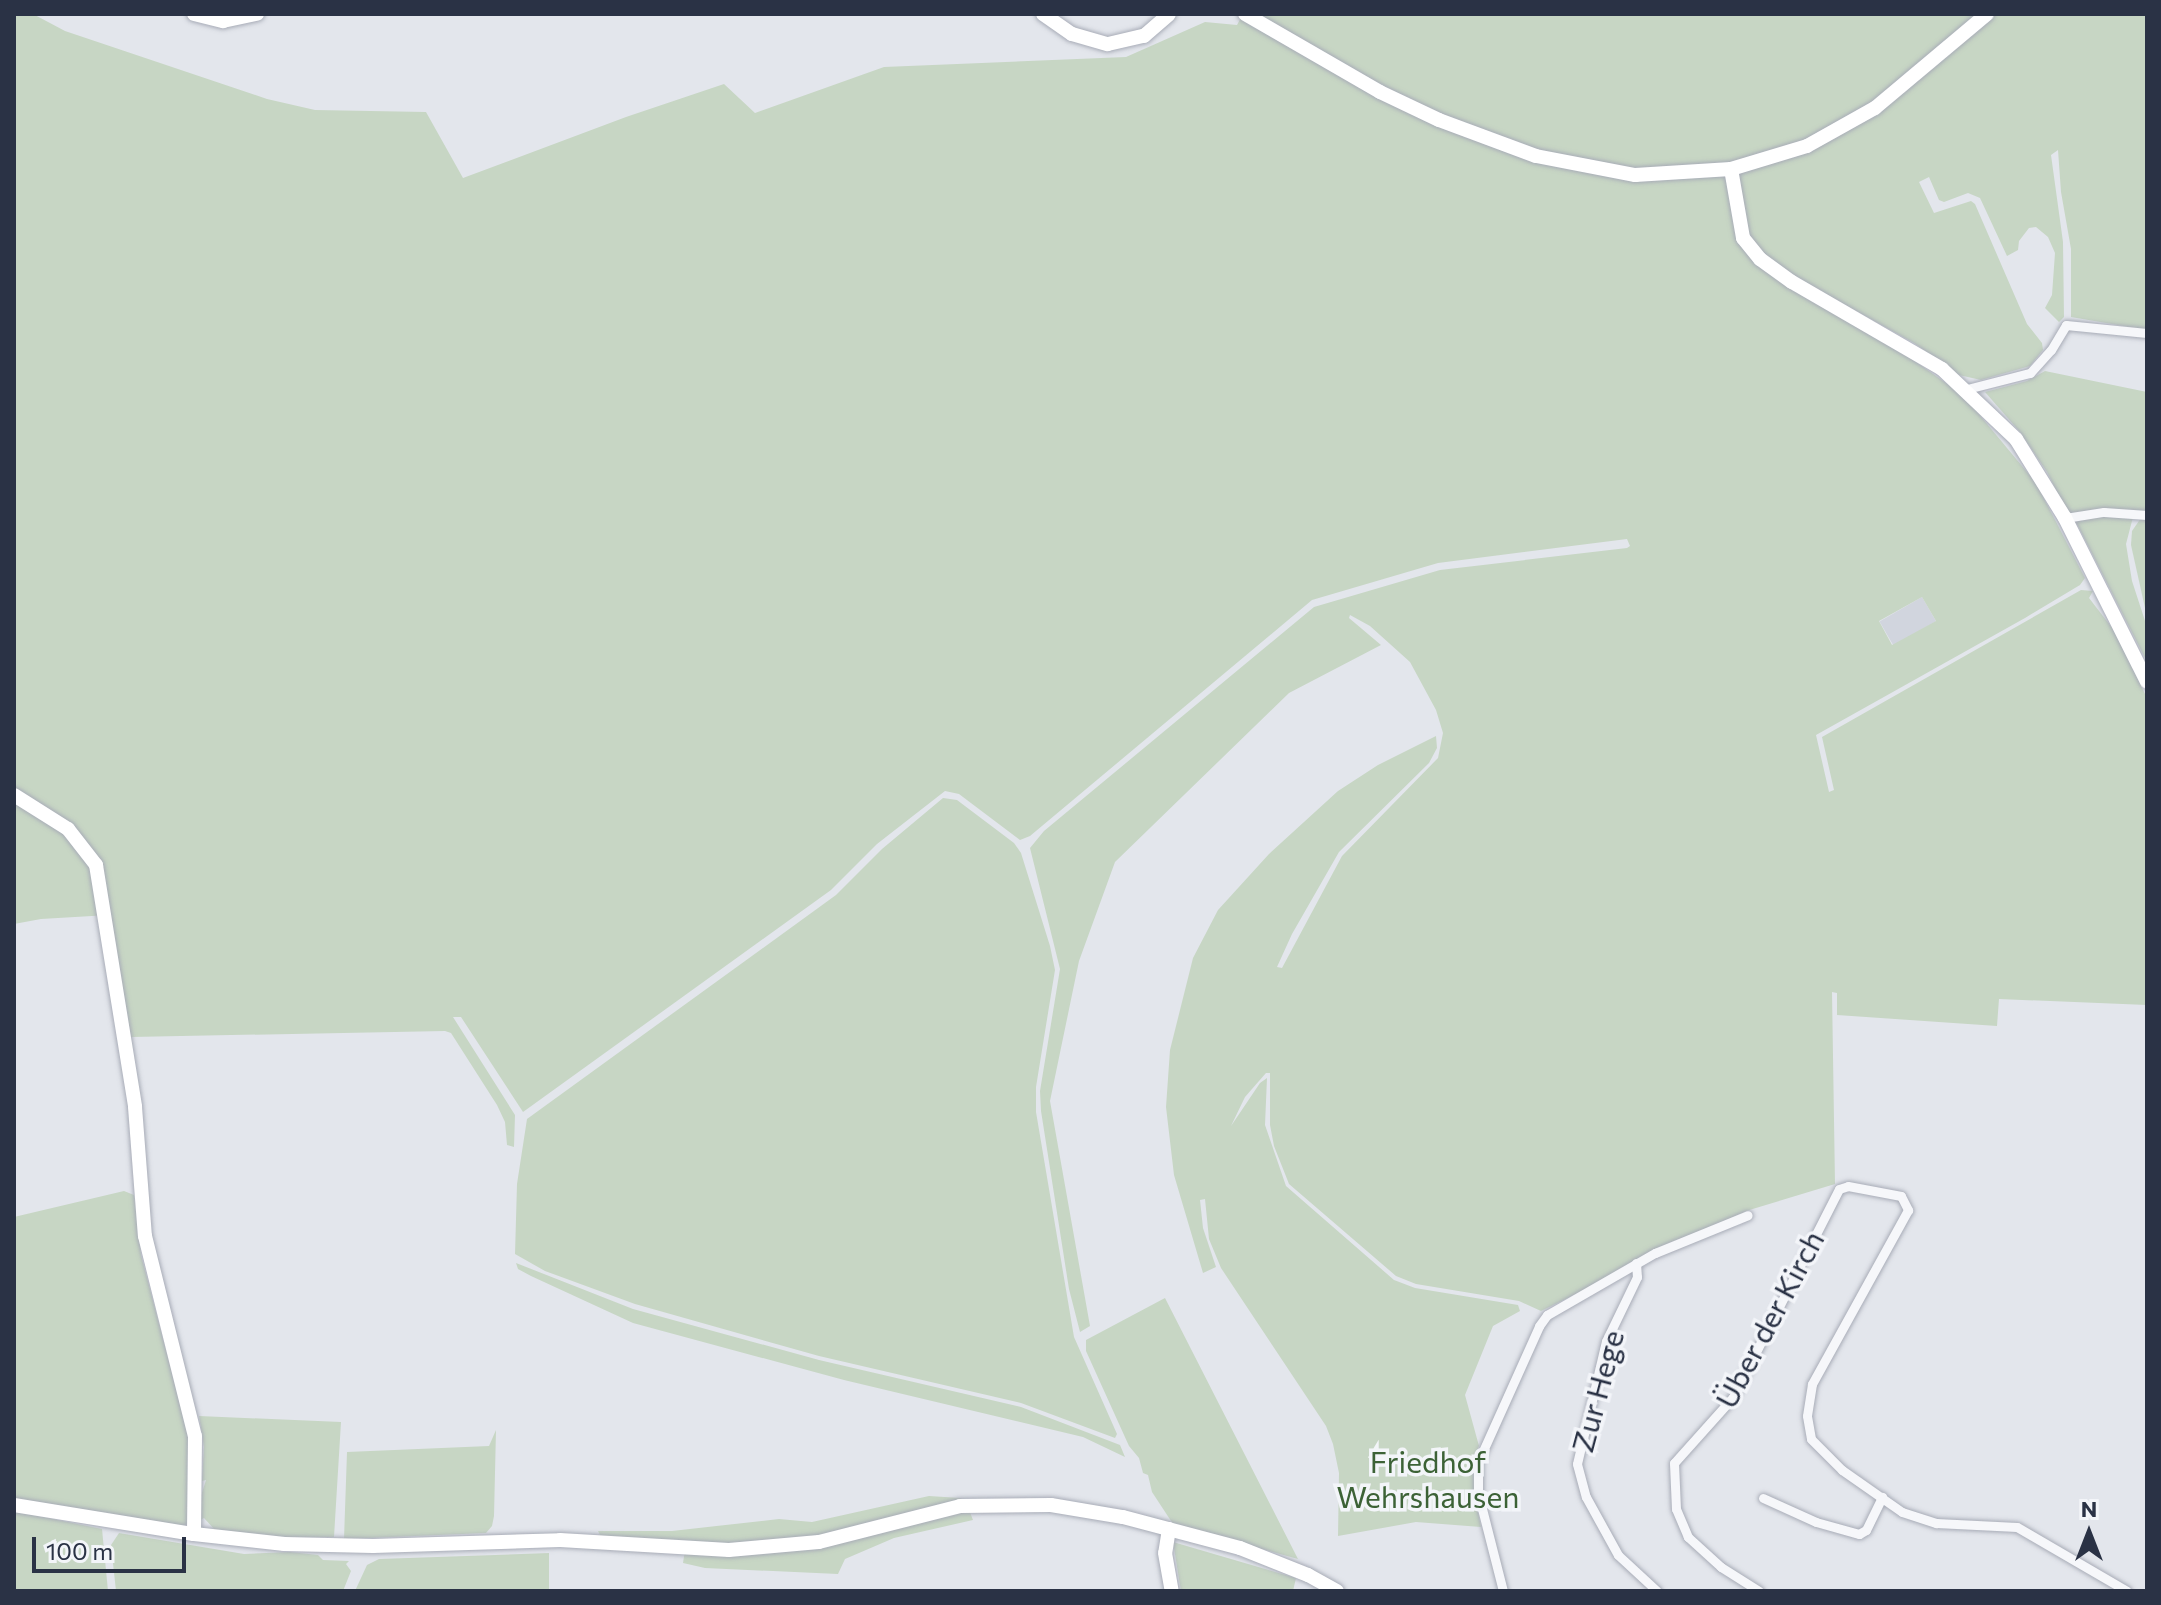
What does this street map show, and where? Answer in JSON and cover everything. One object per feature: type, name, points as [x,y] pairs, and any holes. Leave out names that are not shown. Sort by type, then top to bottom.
[{"type":"street","points":[[194,14],[223,21],[257,14]]},
{"type":"street","points":[[1043,14],[1072,34],[1108,44],[1144,36],[1166,16]]},
{"type":"street","points":[[1245,14],[1380,92],[1450,125],[1536,156],[1635,175],[1731,169],[1807,146],[1875,108],[1911,82],[1962,32],[1987,14]]},
{"type":"street","points":[[1731,169],[1741,234],[1760,259],[1792,282],[1920,355],[1967,389],[2016,439],[2065,518],[2147,682]]},
{"type":"street","points":[[1967,389],[2030,373],[2051,350],[2066,325],[2147,333]]},
{"type":"street","points":[[2065,518],[2104,512],[2147,515]]},
{"type":"street","points":[[14,795],[68,829],[96,865],[135,1107],[145,1236],[195,1436],[194,1534]]},
{"type":"street","name":"Über der Kirch","points":[[1759,1591],[1721,1567],[1688,1537],[1676,1509],[1673,1467],[1680,1452],[1733,1397],[1762,1334],[1839,1189],[1848,1186],[1901,1196],[1907,1204],[1906,1217],[1812,1384],[1807,1416],[1811,1439],[1820,1450],[1882,1497]]},
{"type":"street","points":[[1503,1591],[1478,1493],[1479,1456],[1547,1315],[1636,1263],[1698,1232],[1748,1215]]},
{"type":"street","name":"Zur Hege","points":[[1636,1263],[1637,1277],[1606,1341],[1577,1464],[1586,1497],[1618,1555],[1657,1591]]},
{"type":"street","points":[[1763,1498],[1816,1522],[1859,1534],[1866,1530],[1882,1497],[1902,1512],[1927,1521],[2017,1527],[2127,1591]]},
{"type":"street","points":[[14,1505],[194,1534],[338,1546],[545,1540],[729,1550],[794,1546],[938,1510],[1010,1504],[1084,1509],[1169,1529],[1240,1548],[1308,1575],[1337,1591]]},
{"type":"street","points":[[1169,1529],[1165,1553],[1172,1591]]},
{"type":"shaded area","points":[[1922,597],[1936,621],[1894,646],[1880,622]]},
{"type":"green space","name":"Friedhof Wehrshausen","points":[[14,14],[33,14],[65,31],[267,99],[315,110],[426,112],[463,178],[724,84],[755,113],[884,67],[1126,57],[1205,22],[1237,25],[1243,14],[2147,14],[2147,330],[2071,317],[2071,249],[2061,192],[2058,150],[2051,155],[2063,242],[2064,317],[2059,322],[2045,308],[2052,295],[2055,253],[2048,237],[2036,227],[2029,228],[2019,241],[2018,250],[2007,256],[1980,198],[1968,193],[1944,202],[1939,200],[1929,177],[1919,182],[1934,213],[1971,201],[1975,204],[2027,324],[2042,343],[2043,350],[2030,366],[1981,380],[1959,375],[1914,343],[1795,277],[1963,395],[2036,483],[2085,578],[2080,585],[2025,618],[1816,735],[1829,792],[1834,790],[1822,737],[2081,590],[2093,591],[2089,598],[2113,629],[2147,698],[2147,1005],[1999,999],[1997,1026],[1837,1015],[1837,993],[1832,992],[1835,1184],[1746,1211],[1541,1311],[1519,1301],[1416,1284],[1396,1276],[1289,1184],[1274,1146],[1270,1125],[1270,1073],[1266,1073],[1245,1097],[1231,1126],[1260,1083],[1267,1078],[1265,1125],[1286,1186],[1394,1280],[1415,1288],[1518,1305],[1520,1311],[1493,1326],[1465,1395],[1479,1446],[1473,1460],[1474,1492],[1481,1527],[1416,1522],[1338,1536],[1339,1473],[1326,1426],[1221,1268],[1209,1239],[1205,1199],[1200,1200],[1203,1228],[1216,1267],[1203,1273],[1174,1175],[1166,1107],[1170,1050],[1193,958],[1218,910],[1269,854],[1338,791],[1378,765],[1436,736],[1437,748],[1429,763],[1339,852],[1292,934],[1277,967],[1282,968],[1342,856],[1438,758],[1443,733],[1436,710],[1410,662],[1370,626],[1350,615],[1349,618],[1381,645],[1289,693],[1115,862],[1079,961],[1050,1101],[1090,1326],[1080,1332],[1069,1289],[1041,1111],[1040,1091],[1060,969],[1030,848],[1044,831],[1314,607],[1440,570],[1627,548],[1630,546],[1627,539],[1438,563],[1312,600],[1030,836],[1020,840],[959,794],[945,791],[877,844],[831,890],[523,1112],[461,1017],[453,1017],[515,1115],[514,1147],[507,1145],[505,1122],[497,1105],[451,1033],[131,1037],[109,915],[41,919],[14,924]],"holes":[[[1922,597],[1936,621],[1892,645],[1879,621]]]},
{"type":"green space","points":[[2045,371],[2147,392],[2147,513],[2068,514],[2047,472],[2020,432],[1985,392],[2027,381]]},
{"type":"green space","points":[[2102,515],[2133,517],[2126,544],[2132,581],[2147,627],[2147,662],[2075,520]]},
{"type":"green space","points":[[2141,518],[2147,519],[2147,617],[2131,545],[2132,531]]},
{"type":"green space","points":[[943,798],[957,800],[1014,843],[1021,853],[1050,946],[1055,970],[1036,1087],[1036,1112],[1074,1337],[1117,1434],[1115,1438],[1021,1403],[819,1356],[635,1304],[545,1271],[515,1254],[517,1184],[527,1119],[836,895],[882,849]]},
{"type":"green space","points":[[124,1191],[134,1195],[141,1255],[187,1431],[191,1459],[188,1523],[183,1527],[14,1498],[14,1217]]},
{"type":"green space","points":[[516,1263],[633,1309],[819,1360],[1021,1407],[1120,1445],[1125,1457],[1083,1437],[844,1380],[633,1323],[531,1276],[518,1269]]},
{"type":"green space","points":[[1165,1298],[1298,1559],[1173,1524],[1152,1492],[1148,1475],[1143,1473],[1139,1458],[1129,1446],[1086,1351],[1086,1340]]},
{"type":"green space","points":[[199,1416],[341,1422],[334,1537],[283,1538],[215,1530],[204,1518],[200,1520],[199,1502],[206,1480],[202,1481],[204,1447]]},
{"type":"green space","points":[[496,1430],[494,1516],[492,1526],[486,1533],[344,1539],[347,1452],[489,1446]]},
{"type":"green space","points":[[929,1496],[960,1498],[966,1502],[973,1520],[894,1538],[845,1559],[838,1574],[705,1568],[683,1563],[686,1544],[601,1537],[598,1531],[672,1531],[779,1519],[812,1522]]},
{"type":"green space","points":[[14,1511],[102,1529],[108,1591],[14,1591]]},
{"type":"green space","points":[[119,1533],[244,1554],[290,1552],[318,1555],[323,1560],[349,1561],[346,1564],[351,1571],[343,1591],[116,1591],[111,1545]]},
{"type":"green space","points":[[1173,1542],[1296,1578],[1293,1591],[1181,1591]]},
{"type":"green space","points":[[549,1553],[549,1591],[355,1591],[367,1565],[379,1559]]}]
